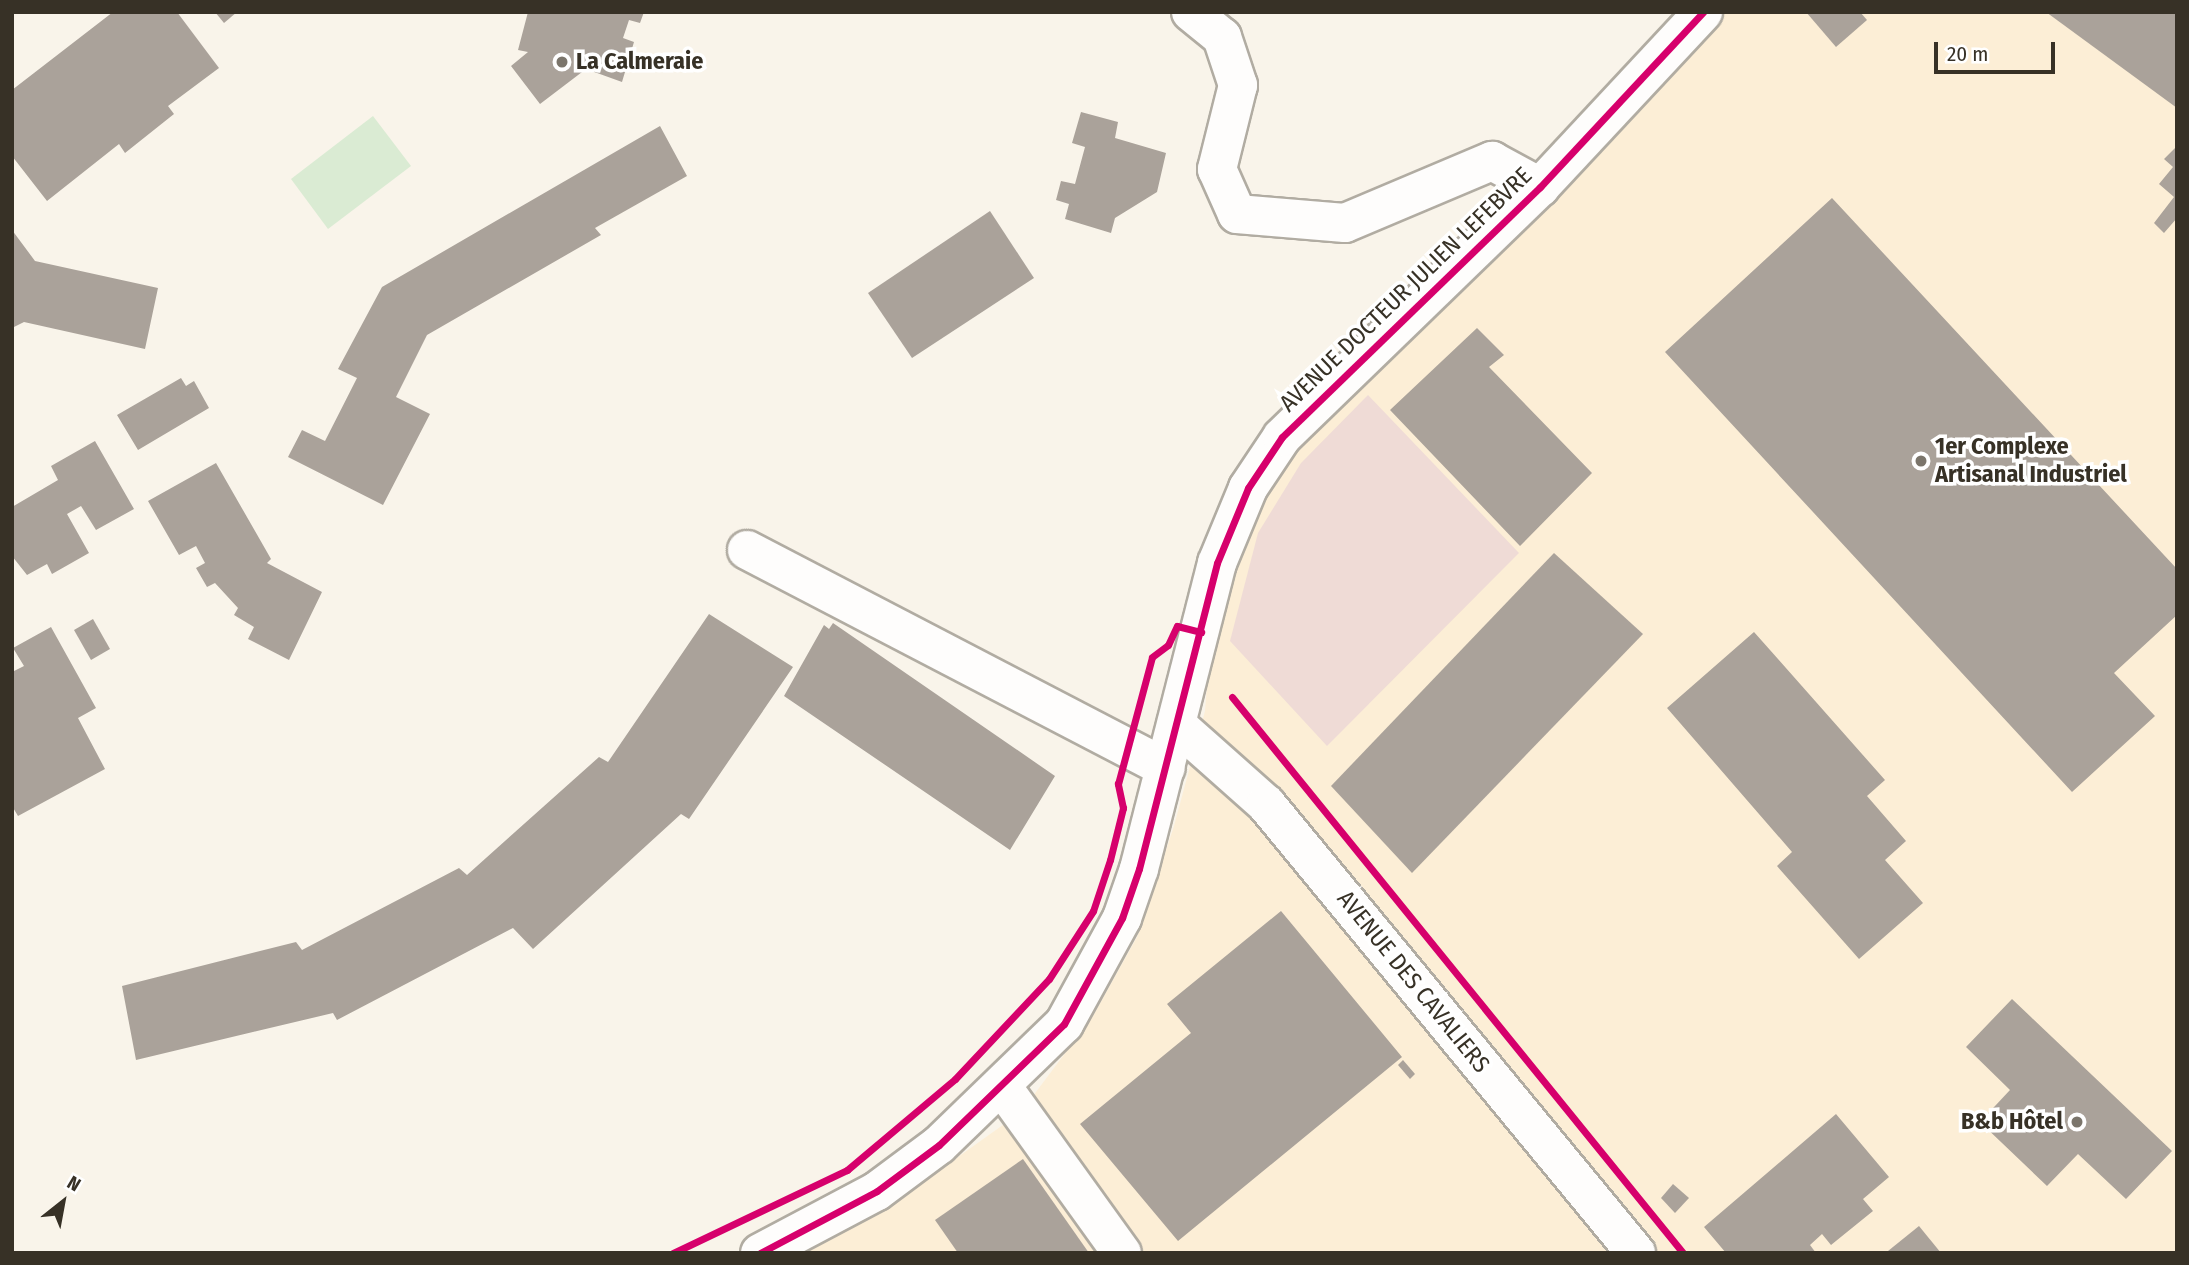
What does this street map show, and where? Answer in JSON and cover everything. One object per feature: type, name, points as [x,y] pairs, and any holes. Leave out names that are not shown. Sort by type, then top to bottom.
[{"type":"street","points":[[1191,12],[1222,37],[1237,85],[1217,169],[1237,214],[1345,223],[1492,161],[1540,187]]},
{"type":"street","name":"AVENUE DOCTEUR JULIEN LEFEBVRE","points":[[760,1253],[877,1191],[1004,1088],[1064,1024],[1097,970],[1139,869],[1167,768],[1217,563],[1248,488],[1283,437],[1540,187],[1703,12]]},
{"type":"street","points":[[747,550],[1167,768]]},
{"type":"street","name":"AVENUE DES CAVALIERS","points":[[1177,725],[1266,804],[1636,1253]]},
{"type":"street","points":[[1004,1088],[1122,1253]]},
{"type":"shaded area","points":[[1715,12],[2177,12],[2177,1253],[800,1253],[885,1209],[1021,1112],[1093,1016],[1137,937],[1174,826],[1205,711],[1212,619],[1261,445],[1550,146]]},
{"type":"shaded area","points":[[373,116],[411,166],[328,229],[291,179]]},
{"type":"shaded area","points":[[1368,395],[1519,553],[1327,746],[1230,641],[1258,533],[1301,463]]},
{"type":"building","points":[[113,12],[177,12],[219,68],[168,106],[174,114],[125,153],[119,144],[47,201],[12,156],[12,90]]},
{"type":"building","points":[[215,12],[237,12],[224,23]]},
{"type":"building","name":"La Calmeraie","points":[[528,12],[644,12],[640,23],[629,20],[623,38],[634,42],[622,82],[586,69],[540,104],[511,66],[528,52],[518,50]]},
{"type":"building","points":[[1806,12],[1860,12],[1867,20],[1836,47]]},
{"type":"building","points":[[2046,12],[2177,12],[2177,108]]},
{"type":"building","points":[[1081,112],[1118,122],[1115,138],[1166,153],[1157,192],[1115,218],[1111,233],[1065,219],[1069,204],[1056,200],[1061,181],[1075,184],[1085,147],[1072,143]]},
{"type":"building","points":[[660,126],[687,176],[595,228],[601,235],[427,335],[396,397],[430,414],[383,505],[288,457],[302,430],[325,441],[357,378],[338,369],[382,287]]},
{"type":"building","points":[[2177,146],[2177,218],[2164,233],[2154,223],[2174,197],[2159,184],[2173,167],[2164,159]]},
{"type":"building","name":"1er Complexe Artisanal Industriel","points":[[1832,198],[2177,569],[2177,615],[2114,673],[2155,716],[2072,792],[1665,352]]},
{"type":"building","points":[[990,211],[1034,278],[912,358],[868,293]]},
{"type":"building","points":[[12,230],[35,261],[158,288],[145,349],[24,322],[12,328]]},
{"type":"building","points":[[1477,328],[1504,355],[1489,367],[1592,473],[1520,546],[1390,410]]},
{"type":"building","points":[[181,378],[186,386],[194,381],[209,408],[138,450],[117,415]]},
{"type":"building","points":[[95,441],[134,509],[96,530],[81,506],[67,514],[89,553],[52,574],[47,564],[27,575],[12,556],[12,507],[58,480],[51,466]]},
{"type":"building","points":[[216,463],[271,559],[267,563],[322,592],[289,660],[248,639],[254,627],[234,615],[238,608],[215,583],[207,587],[196,568],[205,563],[196,546],[179,555],[148,501]]},
{"type":"building","points":[[1554,553],[1643,634],[1412,873],[1331,786]]},
{"type":"building","points":[[709,614],[793,667],[689,819],[681,814],[533,949],[513,928],[337,1020],[333,1013],[136,1060],[122,986],[296,942],[302,950],[459,868],[467,875],[599,757],[608,762]]},
{"type":"building","points":[[93,619],[110,649],[91,660],[74,630]]},
{"type":"building","points":[[833,623],[1055,776],[1010,850],[784,696],[824,625],[829,629]]},
{"type":"building","points":[[51,627],[96,708],[78,718],[105,769],[18,816],[12,806],[12,672],[24,666],[13,648]]},
{"type":"building","points":[[1754,632],[1885,780],[1867,796],[1906,841],[1885,860],[1923,903],[1859,959],[1777,866],[1792,852],[1667,708]]},
{"type":"building","points":[[1281,911],[1402,1057],[1178,1241],[1080,1124],[1191,1033],[1167,1004]]},
{"type":"building","points":[[2012,999],[2172,1151],[2126,1199],[2078,1154],[2047,1186],[1980,1122],[2010,1090],[1966,1047]]},
{"type":"building","points":[[1403,1060],[1415,1074],[1410,1079],[1398,1065]]},
{"type":"building","points":[[1836,1114],[1889,1177],[1863,1199],[1873,1211],[1831,1245],[1822,1234],[1810,1245],[1816,1253],[1726,1253],[1704,1227]]},
{"type":"building","points":[[1023,1159],[1089,1253],[958,1253],[935,1220]]},
{"type":"building","points":[[1673,1184],[1689,1198],[1675,1213],[1661,1198]]},
{"type":"building","points":[[1919,1226],[1941,1253],[1889,1253],[1888,1251]]},
{"type":"cycle path","points":[[760,1253],[877,1191],[939,1145],[1064,1024],[1122,918],[1139,869],[1217,563],[1248,488],[1282,437],[1540,187],[1703,12]]},
{"type":"cycle path","points":[[673,1253],[847,1170],[955,1079],[1049,979],[1093,911],[1110,860],[1123,808],[1118,784],[1152,657],[1168,645],[1177,626],[1201,632]]},
{"type":"cycle path","points":[[1232,697],[1683,1253]]},
{"type":"place","name":"La Calmeraie","points":[[562,62]]},
{"type":"place","name":"1er Complexe Artisanal Industriel","points":[[1921,461]]},
{"type":"place","name":"B&b Hôtel","points":[[2077,1122]]}]
